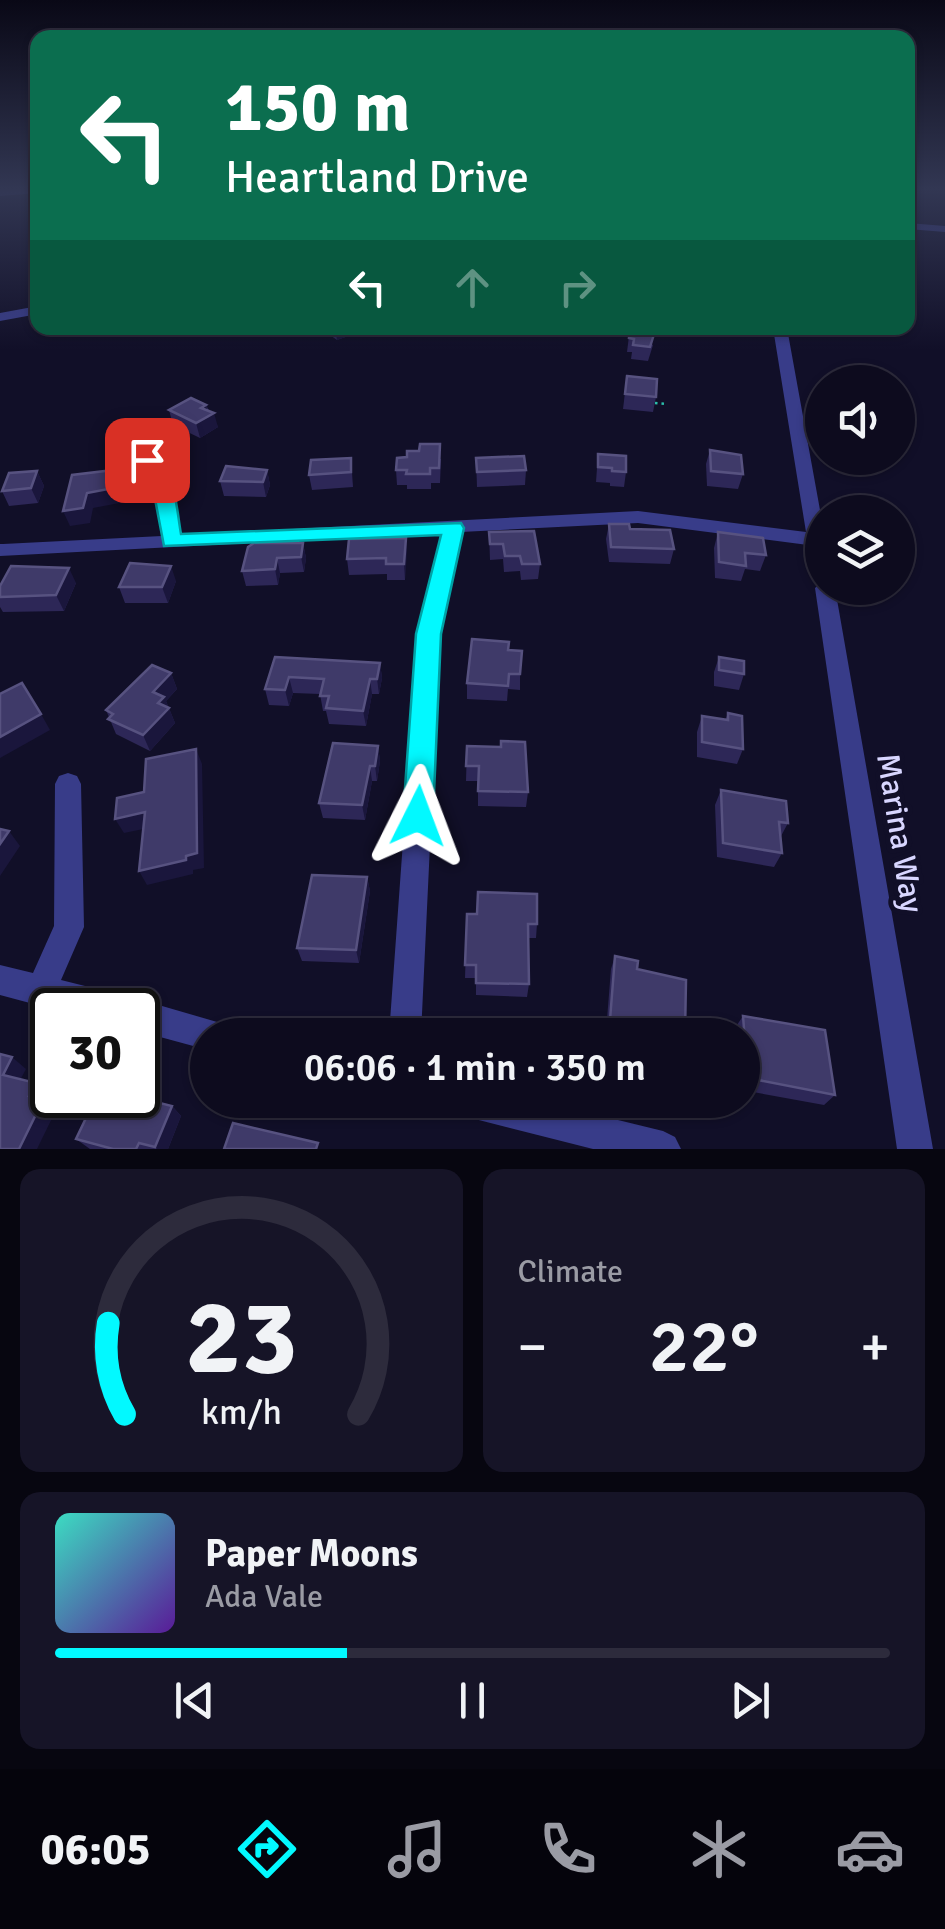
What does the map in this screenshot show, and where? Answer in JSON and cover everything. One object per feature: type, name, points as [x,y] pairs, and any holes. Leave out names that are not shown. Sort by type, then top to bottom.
[{"type":"street","points":[[0,316],[30,311]]},
{"type":"street","points":[[781,335],[809,495]]},
{"type":"street","points":[[147,460],[161,477],[172,541]]},
{"type":"street","points":[[3,550],[638,517],[805,538]]},
{"type":"street","points":[[406,1018],[428,634],[453,528]]},
{"type":"street","name":"Marina Way","points":[[828,605],[915,1149]]},
{"type":"street","points":[[42,988],[70,928],[68,784]]},
{"type":"street","points":[[0,980],[33,988]]},
{"type":"street","points":[[160,1021],[190,1029]]},
{"type":"street","points":[[538,1118],[662,1149]]},
{"type":"path","points":[[656,403],[666,404]]},
{"type":"building","points":[[654,335],[650,347],[633,345],[634,339],[629,338]]},
{"type":"building","points":[[627,376],[657,379],[656,397],[625,394]]},
{"type":"building","points":[[191,398],[214,413],[196,423],[169,410]]},
{"type":"building","points":[[420,444],[440,444],[439,468],[430,468],[430,474],[396,470],[397,458],[407,457],[407,451],[419,451]]},
{"type":"building","points":[[710,450],[741,455],[743,474],[711,471]]},
{"type":"building","points":[[598,454],[626,456],[626,472],[598,467]]},
{"type":"building","points":[[524,456],[526,470],[477,472],[476,458]]},
{"type":"building","points":[[351,458],[351,472],[309,475],[311,460]]},
{"type":"building","points":[[226,466],[267,470],[263,482],[220,481]]},
{"type":"building","points":[[122,469],[119,487],[87,493],[83,508],[63,511],[72,475]]},
{"type":"building","points":[[37,471],[31,488],[2,491],[9,473]]},
{"type":"building","points":[[609,524],[670,530],[674,549],[611,547]]},
{"type":"building","points":[[534,531],[540,564],[522,564],[520,556],[505,556],[503,544],[490,544],[489,532]]},
{"type":"building","points":[[718,532],[763,538],[766,555],[745,553],[746,566],[719,562]]},
{"type":"building","points":[[406,538],[404,564],[386,564],[386,558],[347,559],[349,539]]},
{"type":"building","points":[[254,543],[303,543],[301,557],[277,558],[275,569],[242,571],[248,547]]},
{"type":"building","points":[[130,563],[171,566],[162,587],[119,587]]},
{"type":"building","points":[[11,566],[69,568],[56,595],[0,597],[0,586]]},
{"type":"building","points":[[472,639],[509,642],[508,650],[522,651],[520,674],[509,674],[508,686],[467,683]]},
{"type":"building","points":[[275,657],[380,663],[377,679],[370,679],[363,711],[326,708],[329,696],[320,696],[324,679],[289,677],[285,690],[265,689]]},
{"type":"building","points":[[719,657],[744,661],[744,674],[719,670]]},
{"type":"building","points":[[152,665],[171,673],[153,692],[164,697],[158,703],[169,708],[143,735],[108,719],[113,714],[106,710]]},
{"type":"building","points":[[22,683],[41,714],[0,737],[0,694]]},
{"type":"building","points":[[728,713],[742,716],[743,749],[702,742],[702,716],[728,720]]},
{"type":"building","points":[[501,741],[525,742],[528,792],[478,791],[479,766],[466,766],[467,746],[501,747]]},
{"type":"building","points":[[333,743],[378,746],[362,805],[319,803]]},
{"type":"building","points":[[196,749],[197,853],[186,856],[186,860],[139,871],[145,812],[115,819],[117,798],[144,792],[146,759]]},
{"type":"building","points":[[721,790],[786,801],[788,823],[779,822],[782,853],[723,843]]},
{"type":"building","points":[[0,829],[9,831],[0,844]]},
{"type":"building","points":[[312,875],[367,877],[356,950],[297,948]]},
{"type":"building","points":[[478,892],[537,894],[537,924],[528,924],[529,984],[476,983],[476,965],[465,965],[467,914],[477,914]]},
{"type":"building","points":[[615,956],[638,961],[637,969],[686,980],[685,1018],[610,1018]]},
{"type":"building","points":[[760,1019],[825,1030],[835,1095],[760,1080]]},
{"type":"building","points":[[0,1054],[12,1057],[3,1075],[30,1082],[30,1118],[34,1118],[19,1149],[0,1149]]},
{"type":"building","points":[[160,1103],[172,1106],[155,1147],[139,1143],[136,1149],[113,1149],[76,1139],[86,1118],[160,1118]]},
{"type":"building","points":[[233,1123],[318,1143],[316,1149],[224,1149]]},
{"type":"route","points":[[147,460],[161,477],[172,541],[453,528],[428,634],[418,816]]}]
